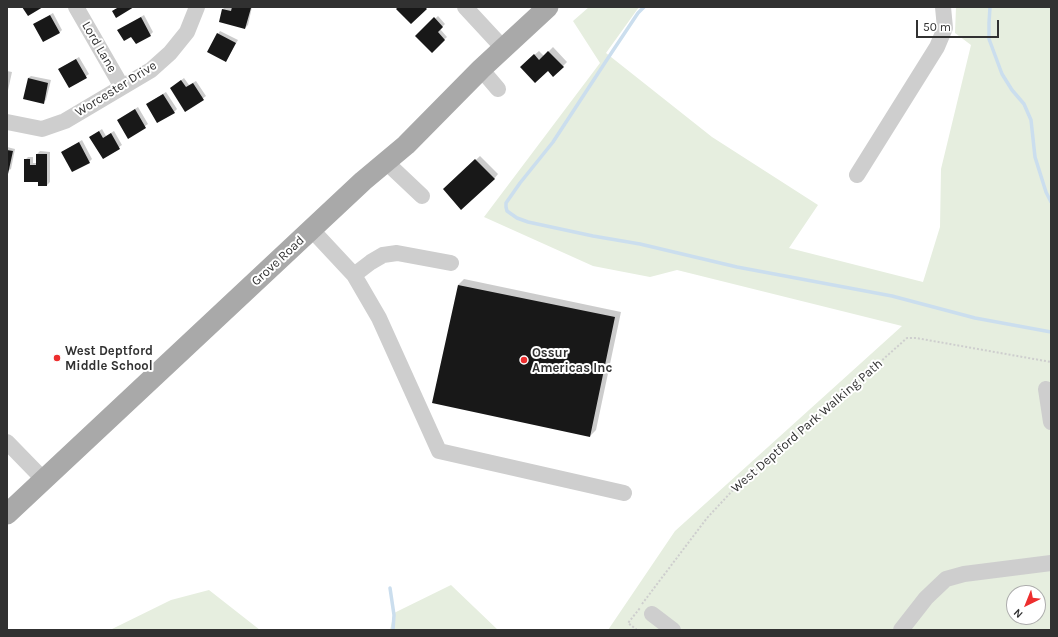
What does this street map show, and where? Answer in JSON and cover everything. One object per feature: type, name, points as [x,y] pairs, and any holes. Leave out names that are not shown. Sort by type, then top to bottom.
[{"type":"main road","name":"Grove Road","points":[[7,514],[363,181],[406,144],[480,69],[548,7]]},
{"type":"street","name":"Lord Lane","points":[[76,7],[122,87]]},
{"type":"street","name":"Worcester Drive","points":[[7,122],[42,129],[65,121],[151,70],[170,53],[187,32],[197,7]]},
{"type":"street","points":[[465,7],[503,48]]},
{"type":"street","points":[[857,175],[937,48],[945,28],[943,7]]},
{"type":"street","points":[[480,69],[498,89]]},
{"type":"street","points":[[386,162],[422,196]]},
{"type":"street","points":[[312,230],[354,275],[379,318],[439,451],[624,493]]},
{"type":"street","points":[[354,275],[383,255],[397,253],[451,263]]},
{"type":"street","points":[[1046,389],[1051,422]]},
{"type":"street","points":[[7,442],[44,480]]},
{"type":"street","points":[[901,630],[926,598],[946,579],[964,574],[1051,563]]},
{"type":"street","points":[[652,614],[673,630]]},
{"type":"path","name":"West Deptford Park Walking Path","points":[[638,630],[628,623],[707,518],[734,489],[907,338],[916,338],[1051,362]]},
{"type":"green space","points":[[589,7],[639,7],[606,53],[712,137],[818,205],[789,248],[923,282],[940,227],[941,169],[971,45],[955,33],[956,7],[1051,7],[1051,630],[608,630],[675,531],[902,326],[677,270],[650,277],[593,266],[484,217],[600,63],[573,21]]},
{"type":"green space","points":[[451,585],[498,630],[390,630],[394,613]]},
{"type":"green space","points":[[209,590],[260,630],[110,630],[171,600]]},
{"type":"building","points":[[22,7],[43,7],[28,16]]},
{"type":"building","points":[[116,7],[134,7],[116,18],[112,11],[117,8]]},
{"type":"building","points":[[232,7],[251,8],[245,29],[219,22],[222,9],[231,11]]},
{"type":"building","points":[[398,7],[425,7],[427,9],[411,24],[396,9]]},
{"type":"building","points":[[50,15],[60,33],[43,42],[33,24]]},
{"type":"building","points":[[141,17],[151,36],[136,44],[131,37],[124,41],[117,30]]},
{"type":"building","points":[[434,17],[443,27],[438,32],[445,40],[432,53],[415,36]]},
{"type":"building","points":[[217,33],[236,43],[226,62],[207,52]]},
{"type":"building","points":[[548,51],[564,67],[553,77],[548,71],[535,83],[520,67],[534,54],[539,60]]},
{"type":"building","points":[[76,59],[87,78],[69,88],[58,69]]},
{"type":"building","points":[[28,78],[48,83],[44,104],[23,99]]},
{"type":"building","points":[[181,80],[186,87],[193,83],[204,100],[185,112],[170,88]]},
{"type":"building","points":[[163,94],[175,113],[157,123],[146,104]]},
{"type":"building","points":[[135,109],[146,128],[128,139],[117,120]]},
{"type":"building","points":[[99,131],[103,138],[111,133],[120,149],[103,159],[89,137]]},
{"type":"building","points":[[79,142],[90,163],[72,172],[61,152]]},
{"type":"building","points":[[7,150],[13,151],[8,174],[7,174]]},
{"type":"building","points":[[36,154],[47,154],[47,186],[38,186],[38,182],[24,182],[24,159],[30,159],[30,165],[36,165]]},
{"type":"building","points":[[475,159],[495,179],[461,210],[443,189]]},
{"type":"building","name":"Ossur Americas Inc","points":[[458,285],[615,317],[590,437],[432,403]]},
{"type":"waterway","points":[[644,7],[638,13],[553,142],[506,203],[507,211],[517,218],[528,222],[593,236],[640,244],[737,267],[892,296],[975,318],[1051,332]]},
{"type":"waterway","points":[[990,7],[989,39],[1002,74],[1012,90],[1024,104],[1031,120],[1035,157],[1046,192],[1051,202]]},
{"type":"waterway","points":[[390,588],[394,615],[393,630]]},
{"type":"place","name":"West Deptford Middle School","points":[[57,358]]},
{"type":"place","name":"Ossur Americas Inc","points":[[524,360]]}]
